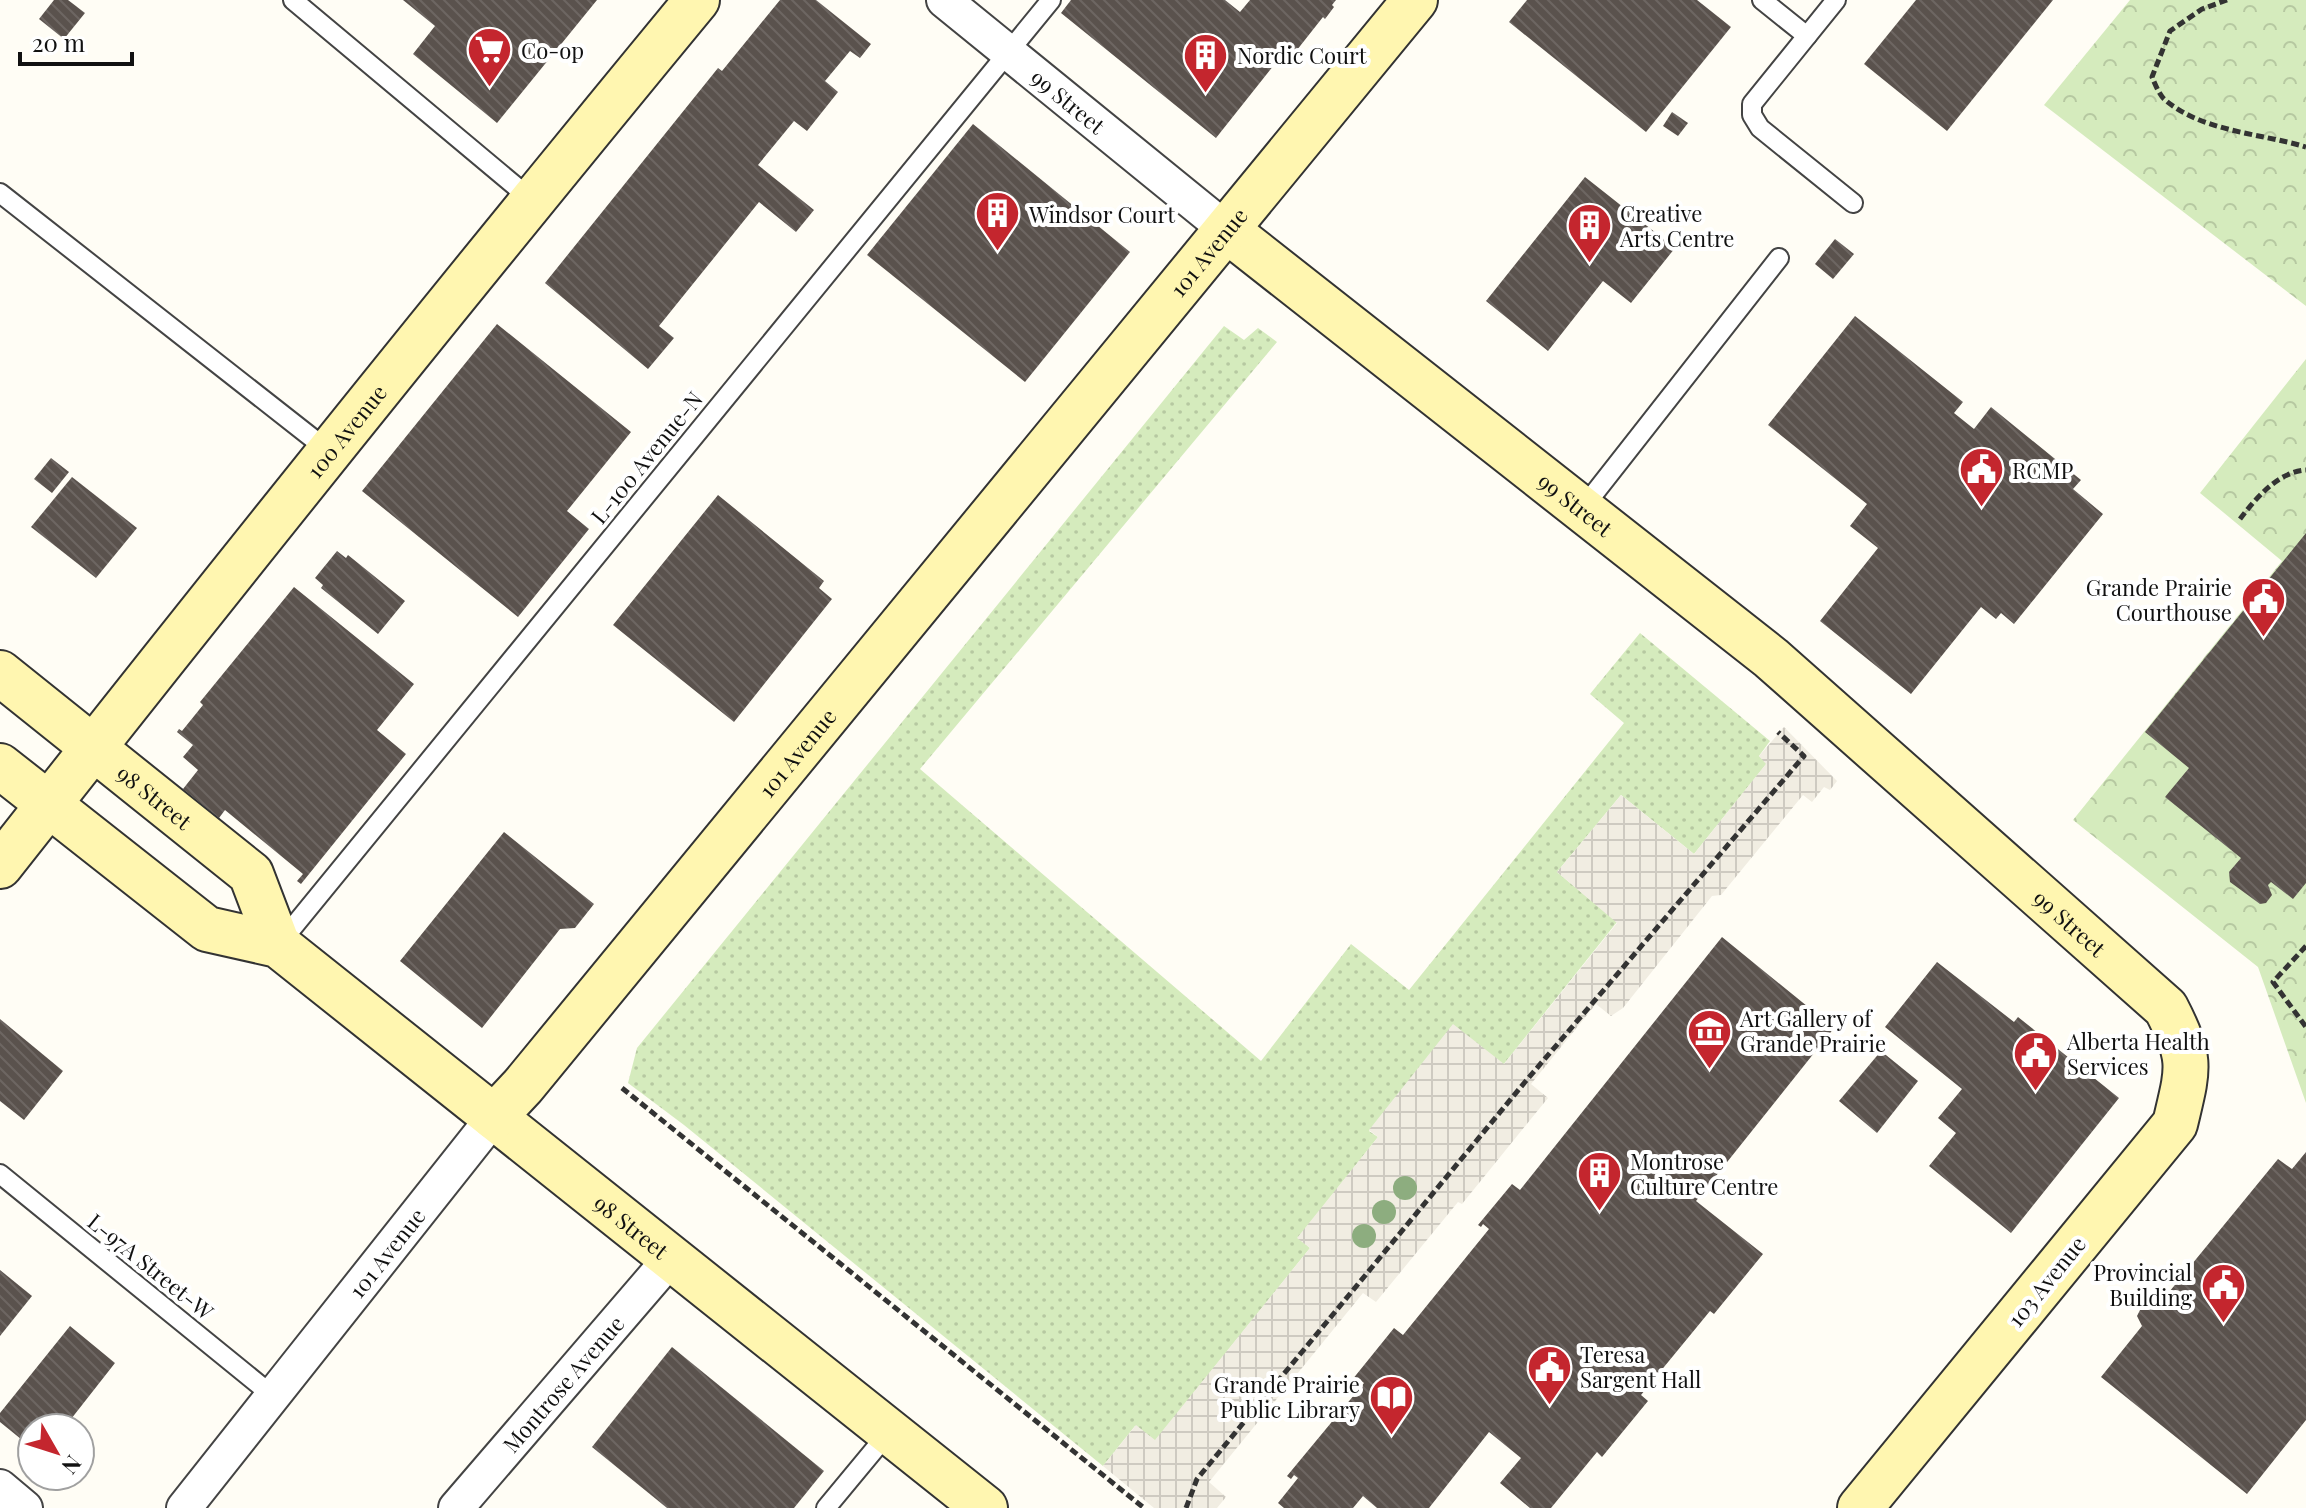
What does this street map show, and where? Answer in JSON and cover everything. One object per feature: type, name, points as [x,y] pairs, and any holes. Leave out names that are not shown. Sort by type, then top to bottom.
[{"type":"street","name":"100 Avenue","points":[[0,866],[532,200],[697,0]]},
{"type":"street","name":"99 Street","points":[[944,0],[1228,231],[1771,658],[2166,1008],[2181,1036]]},
{"type":"street","name":"101 Avenue","points":[[184,1508],[494,1117],[1228,231],[1415,0]]},
{"type":"street","name":"98 Street","points":[[0,673],[251,874],[278,945]]},
{"type":"street","name":"98 Street","points":[[0,766],[207,929],[278,945],[985,1508]]},
{"type":"street","name":"103 Avenue","points":[[1860,1508],[2175,1124],[2188,1070],[2181,1036]]},
{"type":"street","name":"Montrose Avenue","points":[[456,1508],[671,1258]]},
{"type":"street","points":[[0,1487],[25,1508]]},
{"type":"lane","points":[[293,0],[532,200]]},
{"type":"lane","name":"L-100 Avenue-N","points":[[278,945],[1051,0]]},
{"type":"lane","points":[[1762,0],[1807,36]]},
{"type":"lane","points":[[1836,0],[1752,104],[1752,115],[1760,128],[1853,203]]},
{"type":"lane","points":[[0,193],[330,452]]},
{"type":"lane","points":[[1582,509],[1779,258]]},
{"type":"lane","name":"L-97A Street-W","points":[[0,1174],[273,1396]]},
{"type":"lane","points":[[826,1508],[889,1432]]},
{"type":"path","points":[[2227,0],[2202,9],[2170,31],[2152,77],[2157,87],[2163,97],[2185,112],[2220,127],[2306,147]]},
{"type":"path","points":[[2240,519],[2257,498],[2291,471],[2306,470]]},
{"type":"path","points":[[1186,1508],[1197,1479],[1525,1082],[1804,756],[1778,732]]},
{"type":"path","points":[[2306,946],[2273,982],[2306,1027]]},
{"type":"path","points":[[622,1088],[1144,1508]]},
{"type":"green space","points":[[2130,0],[2306,0],[2306,306],[2044,105]]},
{"type":"green space","points":[[1224,326],[1244,340],[1258,328],[1277,342],[920,769],[1261,1061],[1351,944],[1409,990],[1624,723],[1590,694],[1640,633],[1770,741],[1759,756],[1767,763],[1694,854],[1621,795],[1557,872],[1617,922],[1503,1065],[1453,1025],[1369,1131],[1378,1137],[1298,1238],[1310,1248],[1155,1441],[1135,1426],[1103,1466],[684,1125],[628,1083],[637,1048]]},
{"type":"green space","points":[[2306,359],[2306,1103],[2258,967],[2073,820],[2282,561],[2200,493]]},
{"type":"shaded area","points":[[1784,727],[1837,781],[1830,790],[1824,787],[1812,802],[1803,795],[1721,895],[1712,896],[1623,1008],[1611,1016],[1596,1004],[1531,1084],[1548,1098],[1462,1204],[1458,1202],[1376,1302],[1363,1293],[1209,1482],[1226,1497],[1217,1508],[1154,1508],[1103,1466],[1136,1425],[1155,1440],[1310,1248],[1297,1238],[1378,1137],[1369,1130],[1453,1024],[1504,1064],[1617,923],[1557,872],[1621,795],[1694,854],[1766,764],[1759,756]]},
{"type":"building","points":[[54,0],[68,0],[85,13],[64,39],[39,19]]},
{"type":"building","name":"Co-op","points":[[403,0],[597,0],[497,123],[413,54],[435,26]]},
{"type":"building","points":[[780,0],[816,0],[871,44],[860,58],[850,51],[825,81],[838,92],[807,131],[794,121],[758,165],[814,210],[796,232],[759,202],[659,326],[674,338],[648,369],[545,283],[718,68],[722,71]]},
{"type":"building","name":"Nordic Court","points":[[1071,0],[1225,0],[1240,12],[1250,0],[1336,0],[1325,19],[1323,17],[1293,55],[1286,50],[1216,138],[1061,13]]},
{"type":"building","points":[[1527,0],[1697,0],[1731,27],[1646,132],[1509,22]]},
{"type":"building","points":[[1916,0],[2053,0],[1947,131],[1864,64]]},
{"type":"building","points":[[1672,112],[1688,123],[1678,136],[1663,126]]},
{"type":"building","name":"Windsor Court","points":[[973,124],[1130,252],[1025,382],[867,255]]},
{"type":"building","name":"Creative Arts Centre","points":[[1585,177],[1675,248],[1631,303],[1603,281],[1548,351],[1486,301]]},
{"type":"building","points":[[1835,239],[1854,254],[1833,279],[1815,264]]},
{"type":"building","name":"RCMP","points":[[1855,316],[1963,402],[1954,413],[1974,429],[1991,407],[2081,480],[2073,489],[2103,514],[2014,624],[2001,613],[1996,619],[1981,607],[1911,694],[1820,621],[1878,548],[1850,526],[1867,504],[1768,425]]},
{"type":"building","points":[[497,324],[631,432],[567,511],[589,529],[518,617],[362,491]]},
{"type":"building","points":[[51,458],[69,472],[52,493],[34,479]]},
{"type":"building","points":[[72,477],[137,528],[96,578],[31,527]]},
{"type":"building","points":[[718,495],[824,581],[819,588],[832,599],[734,722],[613,625]]},
{"type":"building","name":"Grande Prairie Courthouse","points":[[2306,533],[2306,883],[2293,899],[2271,882],[2268,885],[2272,895],[2266,903],[2260,904],[2230,882],[2229,872],[2241,858],[2165,797],[2189,768],[2145,732]]},
{"type":"building","points":[[337,551],[346,558],[348,555],[405,601],[378,634],[321,588],[323,585],[315,578]]},
{"type":"building","points":[[294,587],[414,684],[377,730],[406,754],[301,884],[297,881],[303,874],[225,810],[219,818],[183,789],[198,770],[183,757],[193,745],[177,732],[179,729],[182,731],[203,705],[200,702]]},
{"type":"building","points":[[504,832],[594,904],[575,928],[560,929],[482,1028],[400,961]]},
{"type":"building","name":"Montrose Culture Centre","points":[[1722,937],[1834,1028],[1696,1201],[1763,1254],[1714,1314],[1710,1311],[1641,1395],[1648,1401],[1602,1457],[1597,1452],[1551,1508],[1530,1508],[1500,1483],[1521,1458],[1489,1432],[1429,1508],[1377,1508],[1363,1496],[1353,1508],[1284,1508],[1278,1503],[1298,1478],[1287,1476],[1364,1383],[1358,1378],[1355,1382],[1352,1380],[1394,1328],[1403,1335],[1489,1229],[1483,1224],[1481,1227],[1478,1225],[1512,1184],[1520,1190]]},
{"type":"building","name":"Alberta Health Services","points":[[1937,962],[2014,1022],[2018,1017],[2119,1098],[2011,1233],[1929,1166],[1956,1133],[1938,1118],[1962,1089],[1885,1027]]},
{"type":"building","points":[[0,1019],[63,1071],[24,1120],[0,1101]]},
{"type":"building","points":[[1881,1051],[1918,1081],[1877,1133],[1839,1101]]},
{"type":"building","name":"Provincial Building","points":[[2306,1152],[2306,1420],[2247,1494],[2101,1377],[2142,1326],[2137,1316],[2140,1310],[2149,1305],[2156,1308],[2278,1159],[2292,1169]]},
{"type":"building","points":[[0,1270],[32,1296],[0,1336]]},
{"type":"building","points":[[70,1326],[115,1363],[77,1412],[16,1412],[16,1435],[0,1422],[0,1413]]},
{"type":"building","points":[[672,1347],[824,1471],[794,1508],[667,1508],[592,1447]]},
{"type":"place","name":"Co-op","points":[[490,89]]},
{"type":"place","name":"Nordic Court","points":[[1206,94]]},
{"type":"place","name":"Windsor Court","points":[[998,253]]},
{"type":"place","name":"Creative Arts Centre","points":[[1589,265]]},
{"type":"place","name":"RCMP","points":[[1981,509]]},
{"type":"place","name":"Grande Prairie Courthouse","points":[[2263,639]]},
{"type":"place","name":"Art Gallery of Grande Prairie","points":[[1709,1070]]},
{"type":"place","name":"Alberta Health Services","points":[[2036,1093]]},
{"type":"place","name":"Montrose Culture Centre","points":[[1599,1213]]},
{"type":"place","name":"Provincial Building","points":[[2223,1324]]},
{"type":"place","name":"Teresa Sargent Hall","points":[[1549,1406]]},
{"type":"place","name":"Grande Prairie Public Library","points":[[1391,1436]]}]
